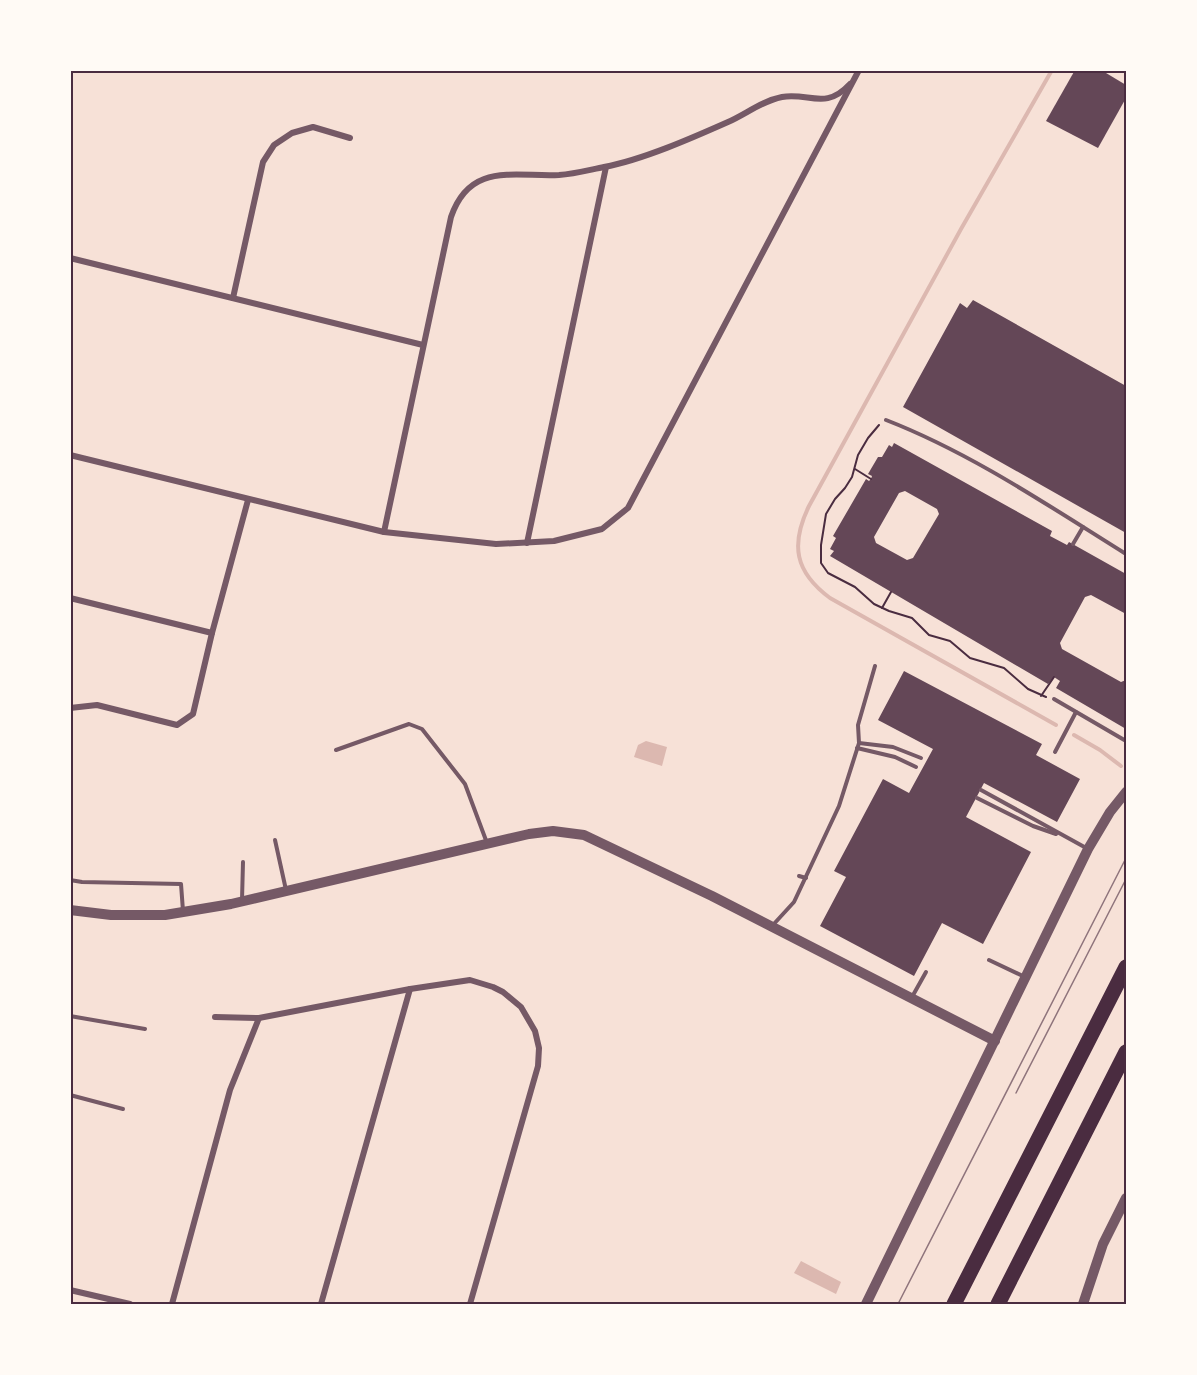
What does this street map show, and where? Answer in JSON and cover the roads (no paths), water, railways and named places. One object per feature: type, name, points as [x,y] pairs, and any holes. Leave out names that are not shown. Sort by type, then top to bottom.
[{"type":"highway","points":[[954,1305],[1126,967]]},
{"type":"highway","points":[[998,1305],[1126,1052]]},
{"type":"street","points":[[384,532],[451,217],[458,200],[470,187],[492,175],[561,175],[628,162],[730,122],[764,103],[783,96],[826,100],[848,87],[858,73]]},
{"type":"street","points":[[70,455],[384,532],[496,544],[554,541],[602,529],[628,508],[858,73]]},
{"type":"street","points":[[233,298],[263,162],[274,145],[292,133],[313,127],[350,138]]},
{"type":"street","points":[[527,543],[606,167]]},
{"type":"street","points":[[70,258],[423,345]]},
{"type":"street","points":[[70,708],[97,705],[177,725],[193,714],[248,500]]},
{"type":"street","points":[[70,598],[212,633]]},
{"type":"street","points":[[867,1305],[1088,849],[1110,812],[1126,792]]},
{"type":"street","points":[[70,910],[111,915],[165,915],[242,901],[529,834],[554,831],[585,835],[995,1041]]},
{"type":"street","points":[[215,1017],[259,1018],[470,980],[503,993],[521,1007],[528,1016],[538,1039],[538,1066],[470,1305]]},
{"type":"street","points":[[321,1305],[410,989]]},
{"type":"street","points":[[172,1305],[230,1090],[259,1018]]},
{"type":"street","points":[[1083,1305],[1103,1244],[1126,1198]]},
{"type":"street","points":[[70,1290],[130,1305]]},
{"type":"lane","points":[[886,420],[932,439],[1126,554]]},
{"type":"lane","points":[[1073,544],[1083,527]]},
{"type":"lane","points":[[772,927],[794,902],[839,806],[859,743],[858,725],[874,666]]},
{"type":"lane","points":[[1054,699],[1126,741]]},
{"type":"lane","points":[[1055,752],[1076,712]]},
{"type":"lane","points":[[336,750],[409,724],[422,729],[465,784],[487,844]]},
{"type":"lane","points":[[859,743],[893,747],[921,758]]},
{"type":"lane","points":[[857,748],[895,757],[916,767]]},
{"type":"lane","points":[[981,790],[1037,819],[1062,837]]},
{"type":"lane","points":[[976,798],[1033,826],[1088,849]]},
{"type":"lane","points":[[275,840],[286,891]]},
{"type":"lane","points":[[242,901],[243,862]]},
{"type":"lane","points":[[800,876],[806,878]]},
{"type":"lane","points":[[70,880],[181,884],[183,912]]},
{"type":"lane","points":[[989,960],[1026,977]]},
{"type":"lane","points":[[912,998],[926,972]]},
{"type":"lane","points":[[70,1016],[145,1029]]},
{"type":"lane","points":[[70,1095],[123,1109]]},
{"type":"waterway","points":[[1052,70],[961,229],[809,506],[799,533],[798,545],[799,557],[809,578],[830,598],[1056,725]]},
{"type":"waterway","points":[[1074,735],[1121,766]]},
{"type":"tram line","points":[[898,1304],[1126,858]]},
{"type":"tram line","points":[[1016,1093],[1126,879]]}]
